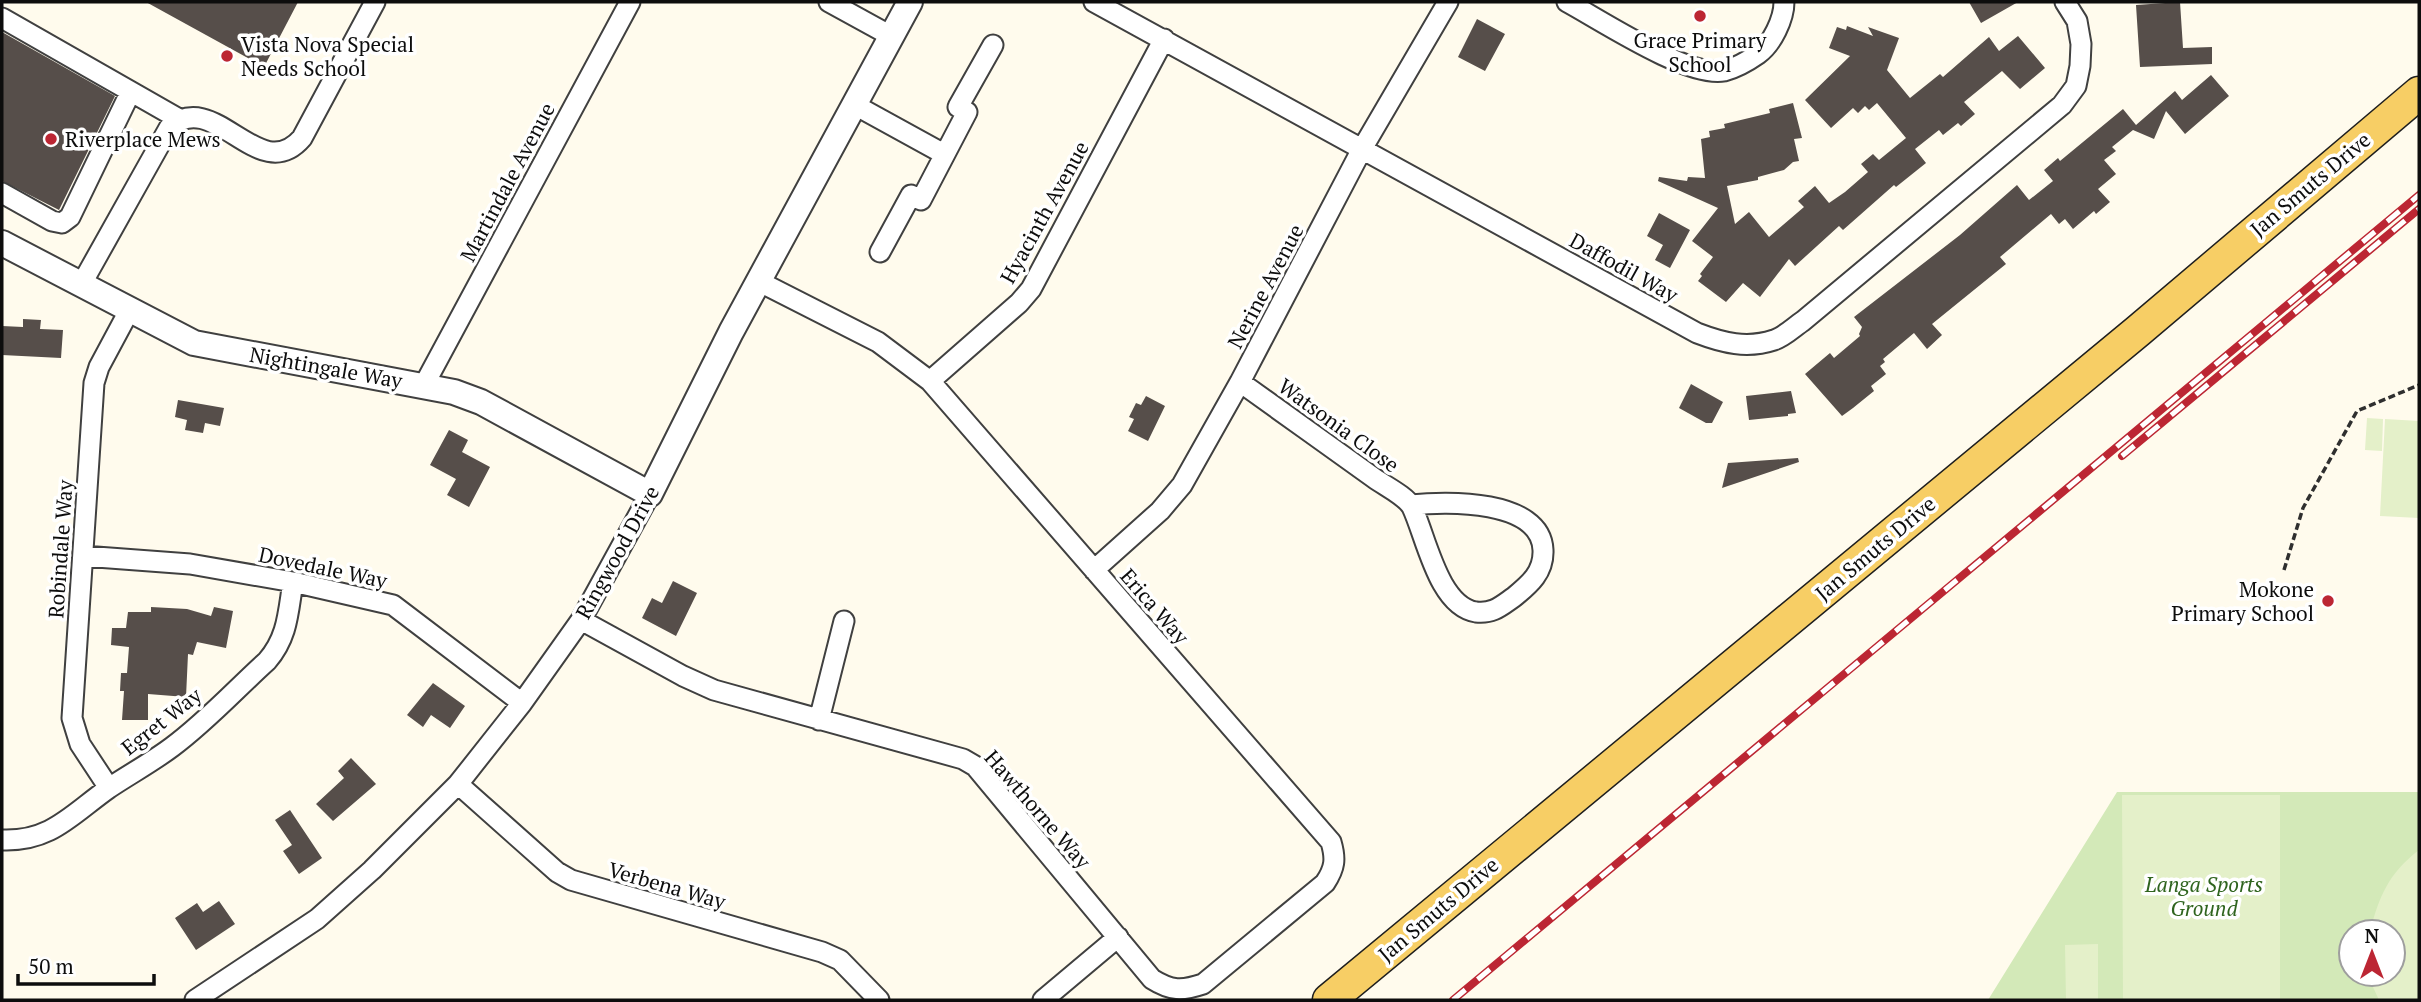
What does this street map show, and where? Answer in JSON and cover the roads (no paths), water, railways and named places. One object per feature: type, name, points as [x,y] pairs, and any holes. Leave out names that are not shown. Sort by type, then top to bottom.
[{"type":"main road","name":"Jan Smuts Drive","points":[[1329,1000],[2138,331],[2419,93]]},
{"type":"street","points":[[81,285],[169,128],[178,119],[192,116],[208,121],[265,151],[280,154],[293,149],[302,138],[375,2]]},
{"type":"street","name":"Martindale Avenue","points":[[425,385],[631,2]]},
{"type":"street","points":[[829,2],[891,36]]},
{"type":"street","name":"Ringwood Drive","points":[[195,1000],[317,919],[372,870],[458,785],[522,703],[581,620],[650,494],[758,281],[910,2]]},
{"type":"street","name":"Daffodil Way","points":[[1094,2],[1697,333],[1723,344],[1754,344],[1777,340],[2062,105],[2076,86],[2081,44],[2077,21],[2065,2]]},
{"type":"street","name":"Nerine Avenue","points":[[1094,570],[1172,499],[1240,382],[1362,149],[1448,2]]},
{"type":"street","points":[[1567,2],[1681,64],[1705,71],[1724,71],[1745,63],[1766,48],[1776,29],[1784,2]]},
{"type":"street","points":[[2,18],[178,119]]},
{"type":"street","name":"Hyacinth Avenue","points":[[930,381],[1019,303],[1031,289],[1164,39]]},
{"type":"street","points":[[880,253],[911,195],[921,200],[967,112],[958,107],[993,45]]},
{"type":"street","points":[[2,192],[52,221],[62,223],[70,217],[131,93]]},
{"type":"street","points":[[853,104],[944,154]]},
{"type":"street","name":"Nightingale Way","points":[[2,243],[194,343],[425,385],[481,402],[650,494]]},
{"type":"street","name":"Erica Way","points":[[758,281],[878,342],[930,381],[1331,842],[1335,856],[1334,869],[1325,883],[1203,984],[1182,991]]},
{"type":"street","name":"Robindale Way","points":[[109,788],[80,744],[72,718],[94,383],[99,367],[129,311]]},
{"type":"street","name":"Watsonia Close","points":[[1240,382],[1410,505]]},
{"type":"street","points":[[1442,501],[1469,503],[1527,520],[1537,530],[1543,544],[1544,560],[1541,569],[1527,586],[1493,612],[1471,611],[1458,603],[1446,587],[1410,505],[1442,501]]},
{"type":"street","name":"Dovedale Way","points":[[83,556],[190,564],[293,582],[393,605],[522,703]]},
{"type":"street","name":"Egret Way","points":[[2,840],[25,840],[56,828],[109,788],[174,745],[279,648],[293,582]]},
{"type":"street","name":"Hawthorne Way","points":[[581,620],[699,684],[963,759],[975,766],[1153,979],[1165,987],[1182,991]]},
{"type":"street","points":[[819,720],[844,621]]},
{"type":"street","name":"Verbena Way","points":[[458,785],[557,872],[570,880],[822,952],[840,960],[878,1000]]},
{"type":"street","points":[[1043,1000],[1118,937]]},
{"type":"railway","points":[[1453,1000],[2419,195]]},
{"type":"railway","points":[[2122,456],[2419,209]]},
{"type":"place","name":"Grace Primary School","points":[[1700,16]]},
{"type":"place","name":"Vista Nova Special Needs School","points":[[227,56]]},
{"type":"place","name":"Riverplace Mews","points":[[51,139]]},
{"type":"place","name":"Mokone Primary School","points":[[2328,601]]},
{"type":"park label","name":"Langa Sports Ground","points":[[2204,896]]}]
